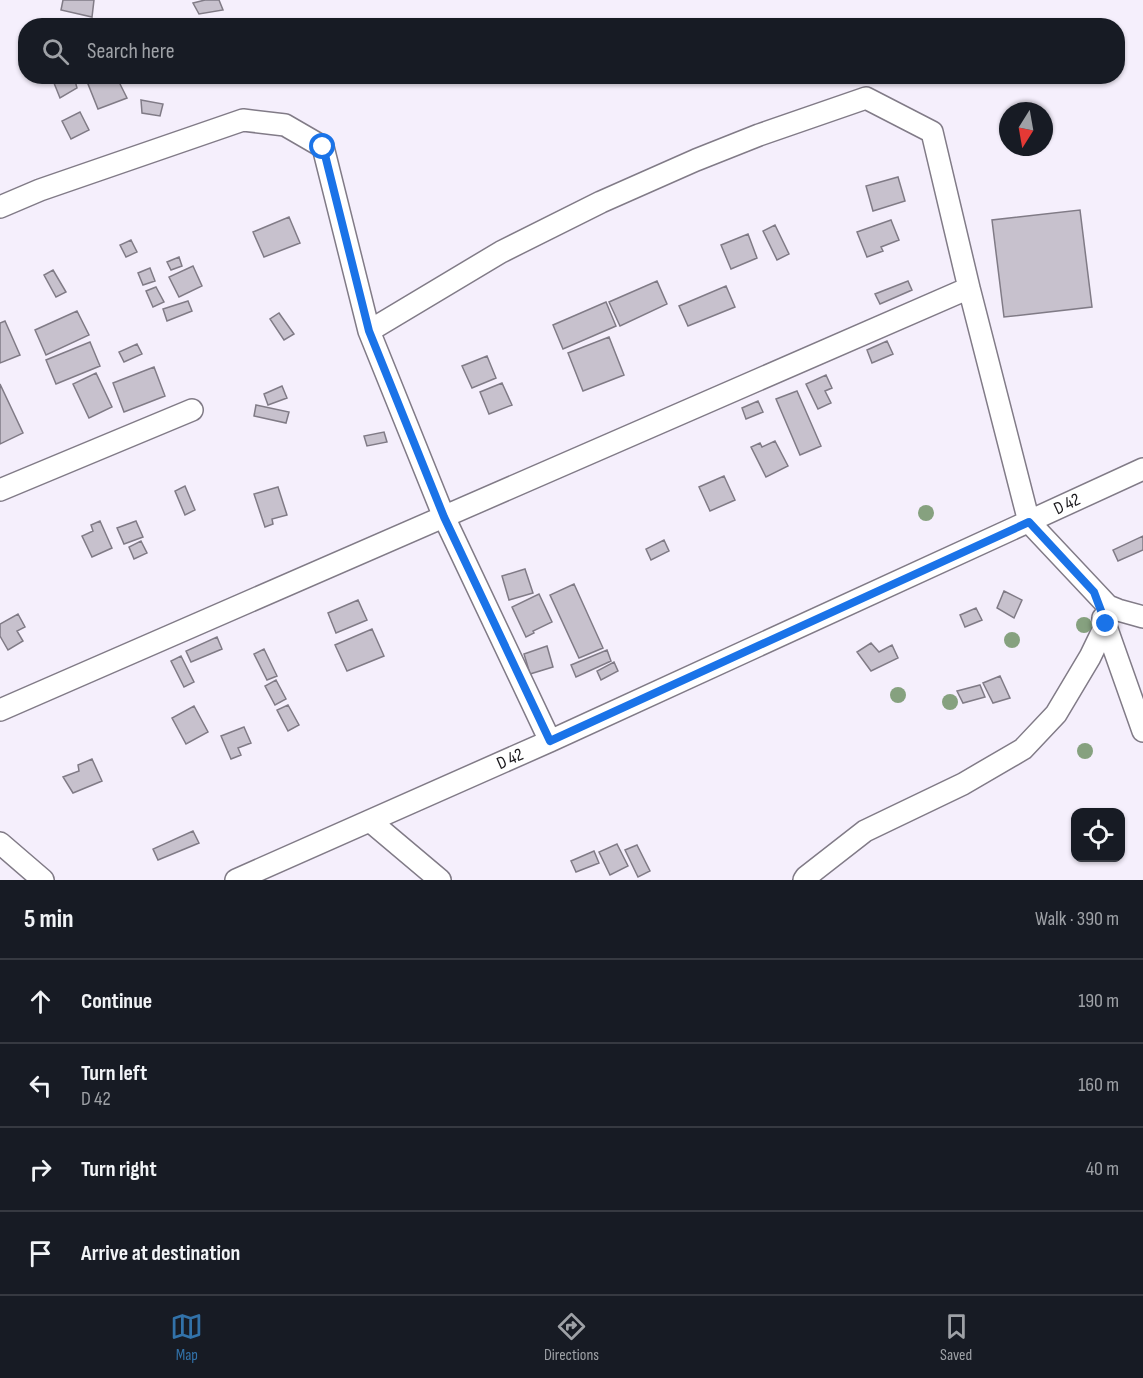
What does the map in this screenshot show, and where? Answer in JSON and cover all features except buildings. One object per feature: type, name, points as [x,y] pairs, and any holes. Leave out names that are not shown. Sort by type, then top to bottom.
[{"type":"street","points":[[369,331],[501,252],[601,202],[759,135],[866,98],[932,132],[1029,522],[1108,606],[1143,617]]},
{"type":"street","points":[[0,207],[40,190],[243,120],[285,125],[323,147],[369,331],[444,517],[550,741]]},
{"type":"street","points":[[0,710],[969,288]]},
{"type":"street","points":[[0,490],[192,410]]},
{"type":"street","name":"D 42","points":[[236,880],[550,741],[1143,469]]},
{"type":"street","points":[[1094,592],[1143,731]]},
{"type":"street","points":[[804,880],[865,831],[963,784],[1023,749],[1056,714],[1090,657],[1106,624]]},
{"type":"street","points":[[370,821],[440,880]]},
{"type":"street","points":[[0,843],[43,880]]},
{"type":"route","points":[[323,147],[369,331],[444,517],[550,741],[1029,522],[1094,592],[1106,624]]}]
